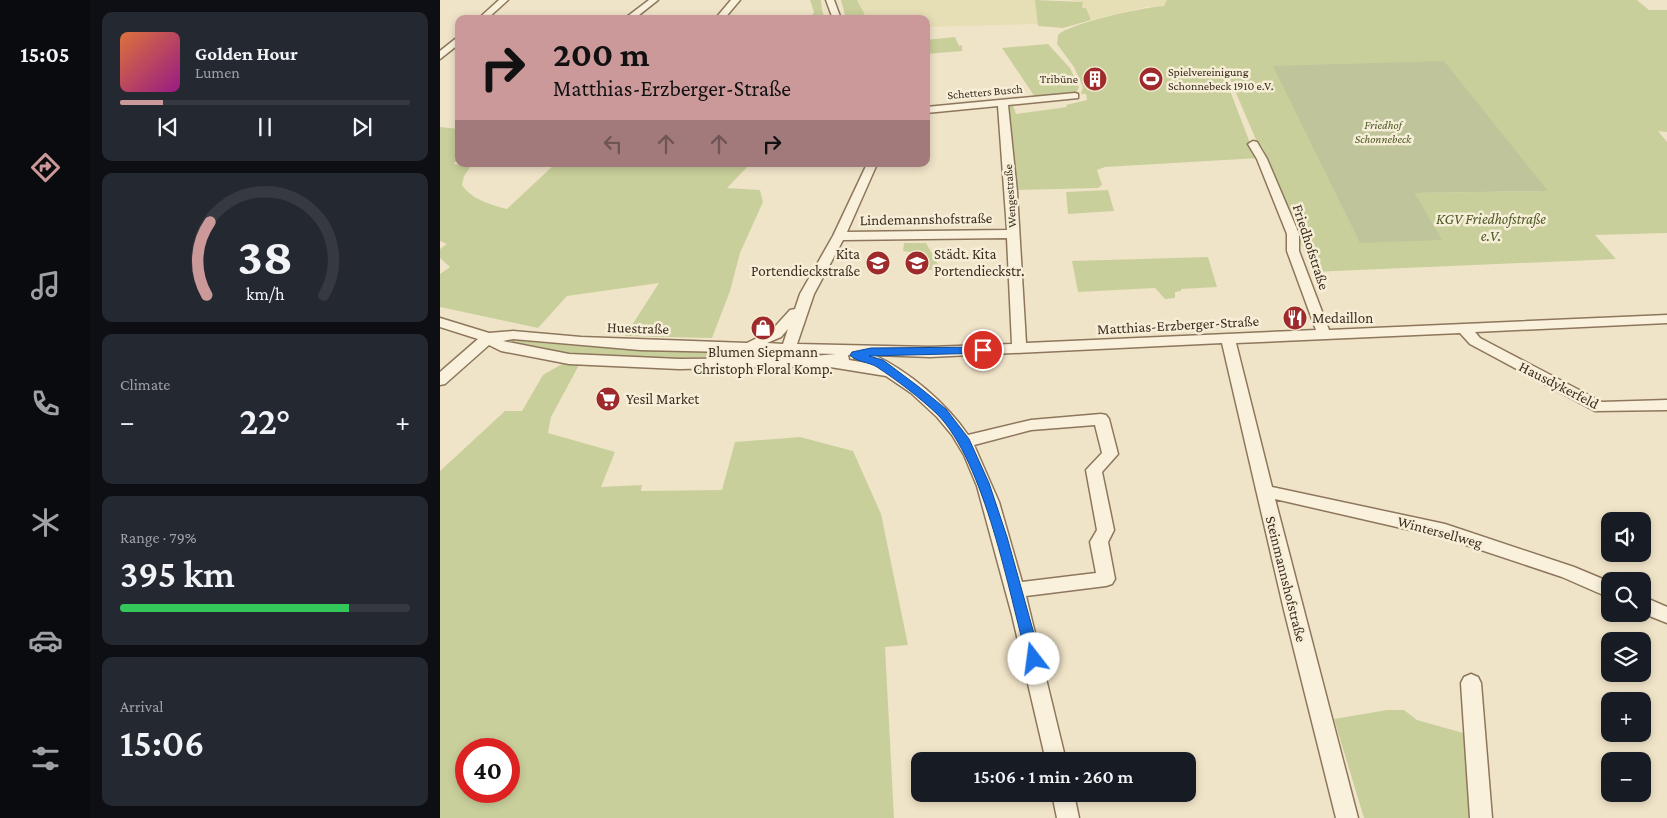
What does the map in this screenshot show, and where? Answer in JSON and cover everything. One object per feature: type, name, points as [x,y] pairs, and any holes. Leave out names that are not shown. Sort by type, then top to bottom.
[{"type":"street","points":[[487,15],[504,0]]},
{"type":"street","points":[[633,15],[654,0]]},
{"type":"street","points":[[723,15],[736,0]]},
{"type":"street","points":[[830,0],[836,15]]},
{"type":"street","points":[[440,56],[455,43]]},
{"type":"street","name":"Schetters Busch","points":[[930,110],[1075,96]]},
{"type":"street","name":"Wengestraße","points":[[1003,103],[1019,349]]},
{"type":"street","name":"Friedhofstraße","points":[[1253,144],[1262,159],[1293,234],[1293,252],[1324,334]]},
{"type":"street","points":[[784,362],[802,306],[818,272],[839,236],[871,167]]},
{"type":"street","name":"Lindemannshofstraße","points":[[839,236],[1012,234]]},
{"type":"street","points":[[748,346],[776,334],[802,306]]},
{"type":"street","name":"Matthias-Erzberger-Straße","points":[[788,348],[871,352],[1019,349],[1667,319]]},
{"type":"street","name":"Huestraße","points":[[440,322],[488,338],[501,346],[569,359],[664,364],[784,362]]},
{"type":"street","name":"Hausdykerfeld","points":[[1463,328],[1475,341],[1600,407],[1667,405]]},
{"type":"street","name":"Huestraße","points":[[488,338],[513,334],[581,342],[788,348]]},
{"type":"street","points":[[440,380],[488,338]]},
{"type":"street","name":"Steinmannshofstraße","points":[[1228,339],[1293,610],[1347,818]]},
{"type":"street","points":[[829,350],[855,355],[879,363],[942,412],[965,442],[983,483],[1015,590],[1038,676],[1054,752]]},
{"type":"street","name":"Matthias-Erzberger-Straße","points":[[784,362],[816,362],[871,352]]},
{"type":"street","points":[[816,362],[857,366],[895,376]]},
{"type":"street","points":[[965,442],[1031,425],[1102,419],[1110,454],[1094,470],[1106,530],[1099,542],[1106,579],[1015,590]]},
{"type":"street","name":"Wintersellweg","points":[[1266,493],[1275,493],[1445,531],[1531,559],[1601,586]]},
{"type":"street","points":[[1651,608],[1667,615]]},
{"type":"street","points":[[1471,682],[1481,818]]},
{"type":"street","points":[[1065,802],[1068,818]]},
{"type":"shaded area","points":[[857,0],[1035,0],[1038,24],[930,27],[930,15],[865,15]]},
{"type":"shaded area","points":[[1071,0],[1167,0],[1164,6],[1146,7],[1091,20],[1082,8],[1083,2]]},
{"type":"green space","points":[[810,0],[821,0],[824,15],[812,15],[814,12]]},
{"type":"green space","points":[[841,0],[857,0],[865,15],[845,15]]},
{"type":"green space","points":[[1035,0],[1083,2],[1082,8],[1086,8],[1091,20],[1063,28],[1038,26]]},
{"type":"green space","name":"KGV Friedhofstraße e.V.","points":[[1167,0],[1637,0],[1649,10],[1667,10],[1667,132],[1658,131],[1667,142],[1667,233],[1595,235],[1616,259],[1313,272],[1263,148],[1256,140],[1225,67],[1221,67],[1250,143],[1259,158],[1105,167],[1097,170],[1102,185],[1098,188],[1016,190],[1009,106],[1013,105],[1016,114],[1067,107],[1066,105],[1087,100],[1086,94],[1081,94],[1083,87],[1074,67],[1057,44],[1058,35],[1065,30],[1092,21],[1125,12],[1164,6]],"holes":[[[1274,66],[1547,191],[1415,193],[1441,240],[1310,138]]]},
{"type":"green space","points":[[955,37],[959,46],[962,45],[962,51],[930,54],[930,40]]},
{"type":"green space","points":[[1048,44],[1070,68],[1079,87],[1076,93],[1035,97],[1002,48]]},
{"type":"green space","name":"Friedhof Schonnebeck","points":[[1444,61],[1548,191],[1415,193],[1442,240],[1360,243],[1273,66]]},
{"type":"green space","points":[[440,127],[455,129],[455,162],[453,164],[455,164],[455,167],[470,167],[464,176],[462,185],[471,194],[494,206],[507,209],[552,167],[747,167],[727,188],[760,190],[763,202],[740,253],[730,291],[712,338],[625,336],[659,283],[567,296],[538,328],[440,307],[440,274],[450,267],[440,258],[440,249],[447,244],[440,241]]},
{"type":"green space","points":[[1108,190],[1114,211],[1068,214],[1066,192]]},
{"type":"green space","points":[[904,243],[926,243],[939,266],[932,270],[912,267],[910,252],[903,251]]},
{"type":"green space","points":[[1208,257],[1217,287],[1181,289],[1181,291],[1175,292],[1175,298],[1165,299],[1155,288],[1078,292],[1072,261]]},
{"type":"green space","points":[[512,340],[633,349],[754,351],[753,355],[655,359],[571,354],[509,344]]},
{"type":"green space","points":[[562,364],[579,365],[551,417],[548,433],[615,452],[601,487],[642,485],[641,491],[722,490],[735,442],[800,437],[853,451],[881,514],[908,645],[885,647],[894,818],[440,818],[440,471],[505,411],[522,411],[543,375]]},
{"type":"green space","points":[[1387,710],[1404,710],[1417,720],[1467,734],[1470,818],[1364,818],[1334,719]]},
{"type":"place","name":"Tribüne","points":[[1095,79]]},
{"type":"place","name":"Spielvereinigung Schonnebeck 1910 e.V.","points":[[1151,79]]},
{"type":"place","name":"Kita Portendieckstraße","points":[[878,263]]},
{"type":"place","name":"Städt. Kita Portendieckstr.","points":[[917,263]]},
{"type":"place","name":"Medaillon","points":[[1295,318]]},
{"type":"place","name":"Blumen Siepmann Christoph Floral Komp.","points":[[763,328]]},
{"type":"place","name":"Yesil Market","points":[[608,399]]},
{"type":"route","points":[[983,350],[871,352],[855,355],[866,357],[879,363],[915,389],[942,412],[965,442],[983,483],[1001,537],[1034,659]]}]
